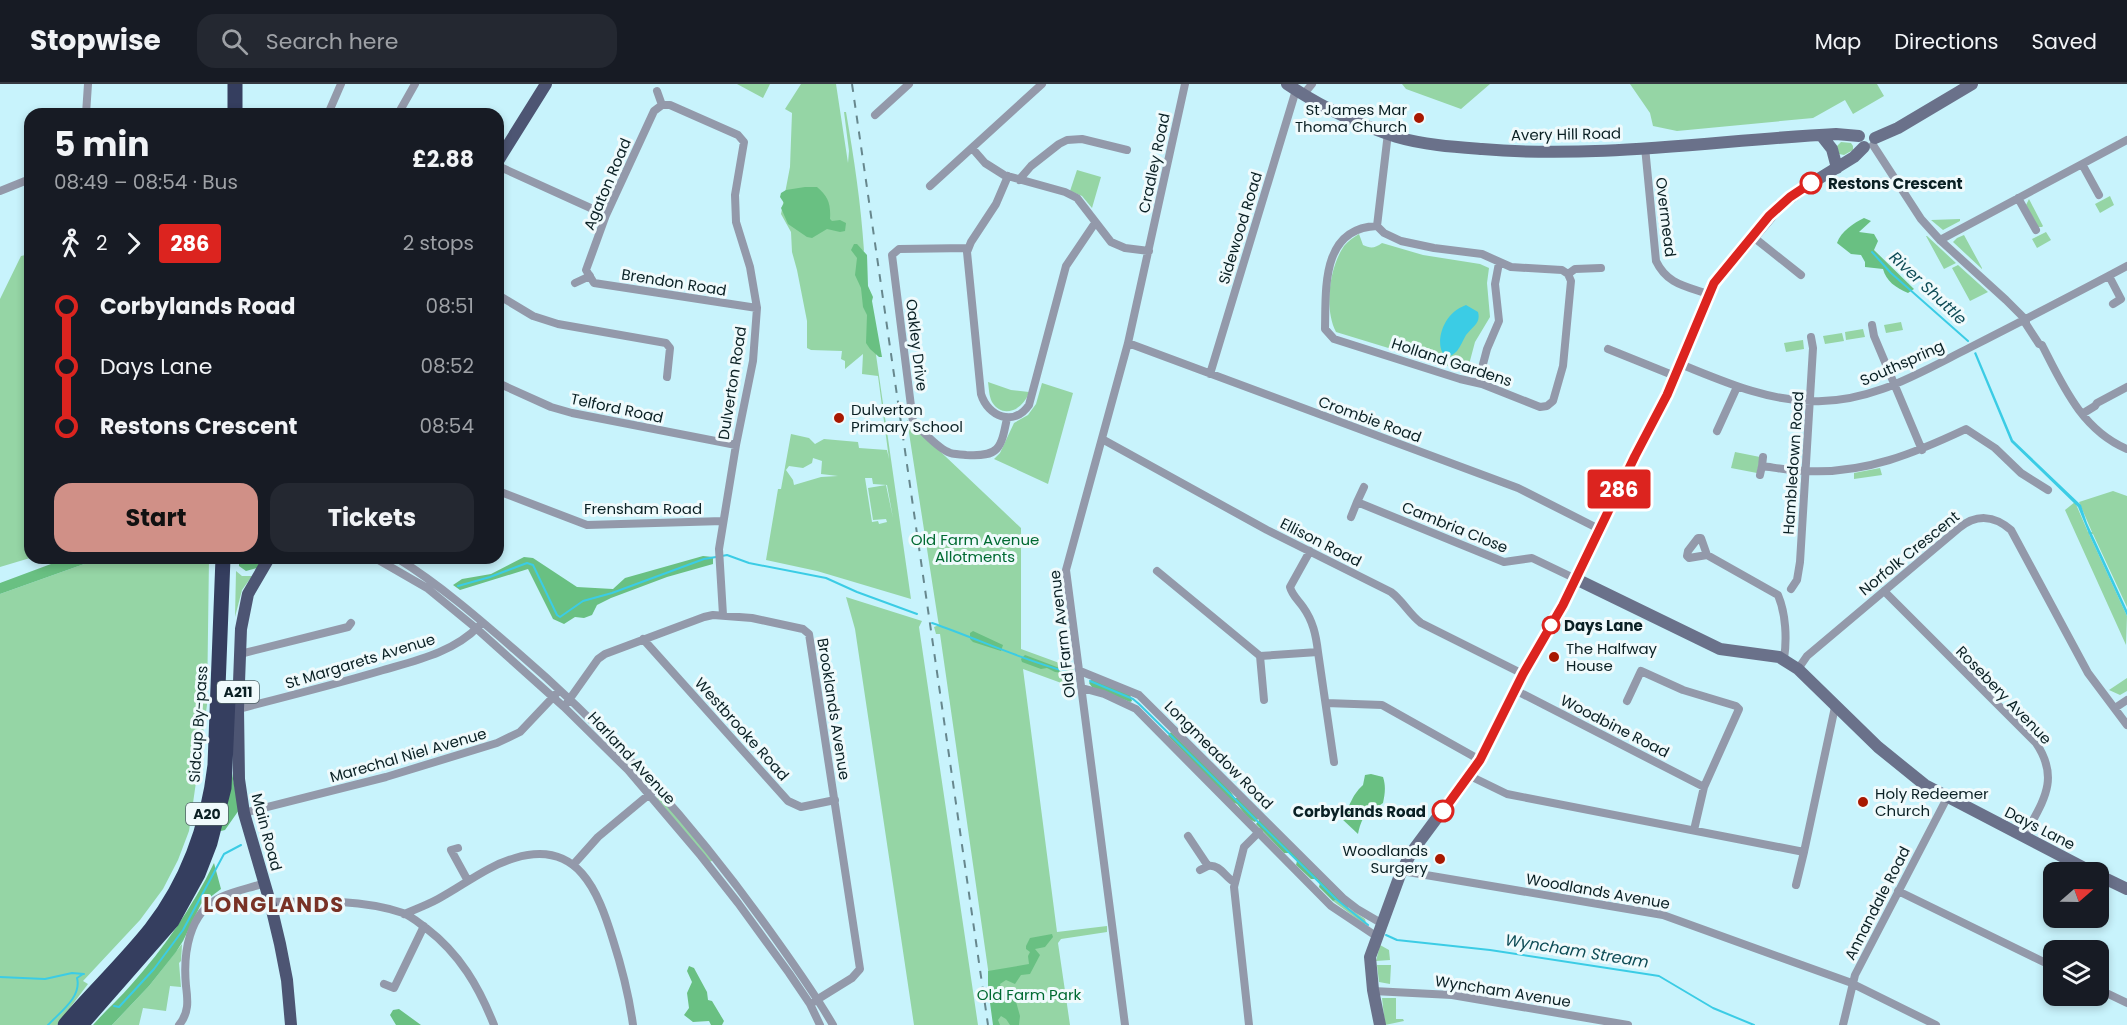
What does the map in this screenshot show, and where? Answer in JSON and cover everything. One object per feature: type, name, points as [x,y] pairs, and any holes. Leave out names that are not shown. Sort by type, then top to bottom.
[{"type":"highway","points":[[226,84],[226,108]]},
{"type":"highway","points":[[235,84],[235,108]]},
{"type":"highway","name":"Sidcup By-pass","points":[[65,1025],[150,930],[174,895],[190,864],[202,832],[212,795],[215,765],[223,564]]},
{"type":"highway","name":"Sidcup By-pass","points":[[81,1025],[172,921],[198,874],[210,843],[224,788],[233,564]]},
{"type":"main road","points":[[504,151],[546,84]]},
{"type":"main road","name":"Main Road","points":[[265,564],[248,594],[243,611],[238,709],[239,779],[244,813],[270,902],[287,980],[291,1025]]},
{"type":"street","points":[[86,108],[88,84]]},
{"type":"street","points":[[331,108],[341,84]]},
{"type":"street","points":[[401,108],[415,84]]},
{"type":"street","points":[[875,115],[909,84]]},
{"type":"street","points":[[930,186],[1042,84]]},
{"type":"street","name":"Cradley Road","points":[[1149,250],[1185,84]]},
{"type":"street","points":[[1295,90],[1312,84]]},
{"type":"street","name":"Avery Hill Road","points":[[1295,90],[1341,116],[1399,137],[1453,146],[1550,153],[1821,135],[1848,134],[1868,141],[1899,128],[1972,84]]},
{"type":"street","name":"Sidewood Road","points":[[1210,375],[1295,90]]},
{"type":"street","points":[[657,91],[662,105]]},
{"type":"street","name":"Agaton Road","points":[[590,276],[586,270],[606,215],[654,111],[662,105]]},
{"type":"street","name":"Dulverton Road","points":[[662,105],[670,105],[738,135],[745,146],[735,195],[736,222],[750,267],[757,308],[753,361],[719,549],[723,615]]},
{"type":"street","points":[[1388,133],[1377,226],[1383,233],[1401,241],[1482,254],[1511,267],[1562,270],[1568,274],[1575,269],[1601,268]]},
{"type":"street","points":[[1821,135],[1832,149],[1837,168]]},
{"type":"street","points":[[1019,180],[1031,165],[1067,140],[1083,140],[1127,150]]},
{"type":"street","points":[[1940,240],[2127,140]]},
{"type":"street","points":[[1380,1025],[1373,991],[1370,957],[1402,871],[1425,833],[1480,760],[1523,674],[1576,579],[1667,395],[1714,283],[1769,216],[1790,197],[1857,154],[1868,141],[1912,208],[1940,240],[2026,320],[2038,345],[2042,345],[2069,396],[2082,414],[2100,432],[2127,449]]},
{"type":"street","points":[[972,147],[990,167],[1008,176],[1065,192],[1077,198],[1084,204],[1095,223],[1111,242],[1125,248],[1149,250]]},
{"type":"street","name":"Overmead","points":[[1645,147],[1656,261],[1662,273],[1669,280],[1708,294]]},
{"type":"street","points":[[2082,164],[2099,195]]},
{"type":"street","points":[[504,169],[606,215]]},
{"type":"street","points":[[1008,176],[996,204],[968,248],[981,394],[992,412],[999,417],[1007,418],[1022,413],[1029,405],[1066,266],[1095,223]]},
{"type":"street","points":[[0,191],[24,181]]},
{"type":"street","points":[[2018,198],[2036,230]]},
{"type":"street","name":"Holland Gardens","points":[[1377,226],[1364,226],[1337,247],[1325,285],[1325,329],[1328,334],[1334,339],[1478,383],[1540,407],[1547,406],[1553,401],[1563,366],[1571,281],[1568,274]]},
{"type":"street","points":[[1752,236],[1801,275]]},
{"type":"street","name":"Oakley Drive","points":[[968,248],[899,249],[892,255],[913,422],[948,453],[986,456],[993,453],[998,446],[1007,418]]},
{"type":"street","name":"Old Farm Avenue","points":[[1125,1025],[1066,576],[1067,563],[1128,343],[1149,250]]},
{"type":"street","points":[[1478,383],[1486,350],[1499,321],[1494,284],[1499,263]]},
{"type":"street","name":"Southspring","points":[[1680,364],[1737,387],[1770,397],[1840,401],[1860,397],[1894,384],[2026,320],[2127,266]]},
{"type":"street","points":[[575,283],[590,276]]},
{"type":"street","name":"Brendon Road","points":[[590,276],[594,283],[757,308]]},
{"type":"street","points":[[2109,276],[2124,298],[2113,304]]},
{"type":"street","points":[[504,299],[533,316],[558,324],[666,343],[670,348],[667,376]]},
{"type":"street","points":[[1872,325],[1874,336],[1922,450]]},
{"type":"street","name":"Hambledown Road","points":[[1791,589],[1797,580],[1800,562],[1811,401],[1813,348],[1811,337]]},
{"type":"street","name":"Crombie Road","points":[[1128,343],[1518,488],[1599,529]]},
{"type":"street","points":[[1608,349],[1675,376]]},
{"type":"street","name":"Telford Road","points":[[504,386],[572,413],[736,445]]},
{"type":"street","points":[[1717,431],[1737,387]]},
{"type":"street","points":[[2082,414],[2127,387]]},
{"type":"street","points":[[1762,466],[1807,471],[1857,468],[1922,450],[1966,429],[2010,460],[2021,474],[2048,490]]},
{"type":"street","name":"Ellison Road","points":[[1102,439],[1267,530],[1391,592],[1402,600],[1421,623],[1523,674]]},
{"type":"street","points":[[1351,517],[1364,487]]},
{"type":"street","name":"Frensham Road","points":[[504,492],[587,525],[723,521]]},
{"type":"street","name":"Cambria Close","points":[[1357,502],[1504,562],[1532,558],[1576,579]]},
{"type":"street","name":"Norfolk Crescent","points":[[1798,669],[1807,656],[1969,521],[1988,518],[2004,523],[2011,530],[2088,673],[2127,724]]},
{"type":"street","points":[[1310,551],[1290,587],[1313,623],[1334,762]]},
{"type":"street","points":[[1707,555],[1778,595],[1786,642],[1784,659]]},
{"type":"street","name":"Harland Avenue","points":[[393,564],[477,629],[564,707],[628,770],[726,887],[810,1004],[820,1025]]},
{"type":"street","name":"Harland Avenue","points":[[406,564],[433,581],[560,689],[657,788],[742,892],[818,999],[833,1025]]},
{"type":"street","points":[[1157,571],[1260,656],[1318,652]]},
{"type":"street","name":"Days Lane","points":[[1576,579],[1720,650],[1784,659],[1798,669],[1902,768],[1947,798],[2073,862]]},
{"type":"street","name":"Rosebery Avenue","points":[[1884,591],[2036,743],[2044,755],[2049,771],[2049,782],[2024,837]]},
{"type":"street","name":"Brooklands Avenue","points":[[564,707],[598,659],[612,650],[704,617],[723,615],[752,618],[802,630],[809,634],[860,969],[852,978],[810,1004]]},
{"type":"street","points":[[240,654],[348,627],[351,622]]},
{"type":"street","name":"St Margarets Avenue","points":[[238,709],[325,687],[432,655],[454,645],[483,622]]},
{"type":"street","name":"Westbrooke Road","points":[[644,639],[788,801],[801,807],[835,800]]},
{"type":"street","points":[[1260,656],[1264,700]]},
{"type":"street","name":"Longmeadow Road","points":[[1080,671],[1139,695],[1344,899],[1381,923]]},
{"type":"street","points":[[1627,701],[1641,671],[1683,690],[1737,707],[1738,714],[1704,786],[1694,830]]},
{"type":"street","points":[[1082,688],[1104,694],[1136,710],[1330,906],[1376,936]]},
{"type":"street","name":"Marechal Niel Avenue","points":[[244,813],[376,780],[496,742],[520,732],[560,689]]},
{"type":"street","name":"Woodbine Road","points":[[1515,690],[1704,786]]},
{"type":"street","points":[[2115,708],[2127,700]]},
{"type":"street","points":[[1326,703],[1382,705],[1480,760]]},
{"type":"street","points":[[1796,885],[1835,706]]},
{"type":"street","points":[[1470,776],[1507,794],[1804,852]]},
{"type":"street","points":[[573,865],[598,837],[657,788]]},
{"type":"street","name":"Annandale Road","points":[[1843,1025],[1852,983],[1947,798]]},
{"type":"street","points":[[1249,1025],[1234,882],[1244,847],[1258,832]]},
{"type":"street","points":[[1188,836],[1208,866]]},
{"type":"street","points":[[451,850],[468,881]]},
{"type":"street","points":[[404,914],[437,899],[504,862],[528,855],[552,855],[573,865],[594,889],[605,914],[627,992],[633,1025]]},
{"type":"street","points":[[1200,870],[1212,865],[1218,867],[1234,882]]},
{"type":"street","name":"Woodlands Avenue","points":[[1402,871],[1663,915],[1852,983],[1936,1025]]},
{"type":"street","points":[[2109,880],[2127,889]]},
{"type":"street","points":[[179,1025],[188,1008],[185,979],[186,948],[194,924],[204,908],[221,897],[265,883]]},
{"type":"street","points":[[1898,891],[2043,962]]},
{"type":"street","points":[[270,902],[348,903],[404,914],[424,926],[445,944],[469,974],[494,1025]]},
{"type":"street","points":[[384,984],[394,988],[424,926]]},
{"type":"street","name":"Wyncham Avenue","points":[[1373,991],[1452,995],[1628,1025]]},
{"type":"street","points":[[2109,994],[2127,1003]]},
{"type":"green space","points":[[737,84],[770,84],[763,98]]},
{"type":"green space","name":"Dulverton Primary School","points":[[801,84],[836,84],[848,163],[849,151],[844,112],[846,112],[861,216],[864,251],[861,250],[911,599],[817,571],[766,560],[778,489],[781,489],[791,434],[809,438],[815,444],[824,439],[858,442],[859,448],[887,450],[889,459],[878,376],[862,374],[863,354],[845,369],[845,361],[841,359],[842,351],[807,348],[807,321],[792,252],[791,232],[781,214],[790,167],[792,113],[785,109]],"holes":[[[813,458],[822,461],[821,474],[838,476],[821,477],[794,485],[786,470],[789,466],[803,468],[812,463]],[[865,478],[872,478],[873,484],[887,485],[893,518],[886,485],[868,488],[873,520],[886,519],[887,522],[879,524],[878,521],[872,522]]]},
{"type":"green space","points":[[1402,84],[1490,84],[1461,109],[1406,89]]},
{"type":"green space","points":[[1630,84],[1877,84],[1884,96],[1853,114],[1845,100],[1813,118],[1677,131],[1653,126],[1650,113]]},
{"type":"green space","points":[[1841,142],[1851,143],[1853,150],[1844,155],[1839,154],[1837,146]]},
{"type":"green space","points":[[1077,170],[1101,177],[1092,208],[1082,196],[1070,191]]},
{"type":"green space","points":[[805,187],[817,187],[824,194],[830,209],[830,219],[846,223],[845,231],[827,229],[812,238],[788,224],[781,208],[784,203],[780,197],[781,193]]},
{"type":"green space","points":[[2110,196],[2114,205],[2100,213],[2095,204]]},
{"type":"green space","points":[[2029,199],[2042,227],[2038,227],[2026,205]]},
{"type":"green space","points":[[1864,218],[1871,221],[1859,232],[1874,234],[1878,241],[1874,250],[1914,289],[1908,293],[1892,284],[1883,269],[1865,267],[1861,255],[1851,254],[1837,243],[1845,231]]},
{"type":"green space","points":[[1960,219],[1943,230],[1931,220]]},
{"type":"green space","points":[[2046,232],[2051,240],[2037,248],[2032,239]]},
{"type":"green space","points":[[1359,234],[1363,245],[1368,247],[1375,247],[1382,243],[1423,255],[1480,264],[1489,268],[1487,283],[1490,317],[1475,342],[1467,372],[1336,332],[1332,323],[1329,300],[1332,277],[1344,246]]},
{"type":"green space","points":[[1964,235],[1982,268],[1982,269],[1953,242]]},
{"type":"green space","points":[[1927,236],[1956,263],[1944,269]]},
{"type":"green space","points":[[854,244],[857,244],[867,255],[868,286],[873,297],[882,357],[879,357],[866,343],[867,315],[863,307],[861,288],[855,275],[857,258],[851,250]]},
{"type":"green space","points":[[24,255],[24,560],[0,567],[0,299],[21,256]]},
{"type":"green space","points":[[1958,265],[1988,292],[1970,301],[1952,268]]},
{"type":"green space","points":[[1901,322],[1903,330],[1886,333],[1884,325]]},
{"type":"green space","points":[[1863,329],[1865,337],[1846,340],[1845,332]]},
{"type":"green space","points":[[1842,333],[1844,341],[1825,344],[1823,336]]},
{"type":"green space","points":[[1803,340],[1804,349],[1786,352],[1784,343]]},
{"type":"green space","points":[[988,382],[1011,390],[1029,392],[1018,407],[1013,410],[1002,410],[992,402]]},
{"type":"green space","points":[[1042,383],[1073,393],[1048,484],[994,459],[1000,453],[1014,423],[1028,415],[1036,404]]},
{"type":"green space","name":"Old Farm Avenue Allotments","points":[[907,420],[1021,528],[1021,649],[1073,668],[1075,688],[1023,669],[1057,932],[1107,926],[1107,932],[1061,939],[1058,943],[1070,1025],[996,1025],[940,634],[936,634],[934,627],[939,625]]},
{"type":"green space","points":[[1735,452],[1760,457],[1757,473],[1731,468]]},
{"type":"green space","points":[[1880,468],[1882,475],[1854,479],[1854,473]]},
{"type":"green space","points":[[2113,491],[2127,496],[2127,607],[2093,534],[2089,534],[2127,616],[2126,645],[2065,510],[2075,502],[2088,532],[2092,532],[2079,502]]},
{"type":"green space","points":[[703,556],[713,557],[713,564],[667,577],[611,598],[597,605],[592,615],[584,618],[575,617],[564,624],[553,619],[528,569],[460,590],[453,585],[462,579],[491,574],[524,557],[533,558],[577,587],[613,589],[625,578]]},
{"type":"green space","points":[[51,564],[84,564],[0,594],[0,583]]},
{"type":"green space","points":[[84,564],[209,564],[207,705],[189,831],[178,860],[163,889],[140,920],[83,981],[88,984],[57,1025],[0,1025],[0,594]]},
{"type":"green space","points":[[239,564],[259,564],[257,568],[246,571]]},
{"type":"green space","points":[[236,571],[242,576],[252,576],[242,590],[235,617]]},
{"type":"green space","points":[[846,597],[922,621],[919,627],[978,1025],[914,1025],[855,629]]},
{"type":"green space","points":[[973,631],[1003,645],[1001,651],[973,642],[970,639],[970,633]]},
{"type":"green space","points":[[1025,655],[1073,673],[1074,678],[1065,673],[1047,668],[1041,669],[1022,662],[1021,659]]},
{"type":"green space","points":[[2127,678],[2127,691],[2120,695],[2109,690]]},
{"type":"green space","points":[[1092,679],[1130,694],[1132,701],[1092,687],[1089,683]]},
{"type":"green space","points":[[1171,732],[1226,785],[1235,798],[1238,798],[1259,818],[1255,822],[1247,817],[1237,804],[1232,802],[1168,736]]},
{"type":"green space","points":[[232,773],[239,810],[225,830],[221,831],[219,830]]},
{"type":"green space","points":[[1365,775],[1383,777],[1385,790],[1383,803],[1364,818],[1358,834],[1341,818],[1363,785]]},
{"type":"green space","points":[[657,793],[712,861],[709,862],[656,797]]},
{"type":"green space","points":[[1260,819],[1349,907],[1347,908],[1337,900],[1333,901],[1319,887],[1320,883],[1317,879],[1311,879],[1296,865],[1297,861],[1289,853],[1284,853],[1256,824]]},
{"type":"green space","points":[[214,863],[221,889],[201,904],[176,952],[149,986],[112,1025],[93,1025],[155,957],[187,912]]},
{"type":"green space","points":[[1337,900],[1365,919],[1365,925],[1333,901]]},
{"type":"green space","points":[[1052,934],[1053,937],[1045,947],[1035,949],[1040,955],[1030,974],[1021,975],[1015,984],[1006,980],[1000,984],[1003,994],[1013,991],[1020,1016],[1019,1025],[1010,1025],[1001,1016],[998,1020],[1000,1025],[993,1025],[988,971],[1029,964],[1030,952],[1026,946],[1030,938]]},
{"type":"green space","points":[[182,944],[179,963],[181,987],[170,986],[166,1011],[143,1008],[139,1025],[112,1025],[149,986]]},
{"type":"green space","points":[[1380,945],[1389,950],[1390,960],[1376,961]]},
{"type":"green space","points":[[1377,965],[1391,965],[1390,984],[1379,982]]},
{"type":"green space","points":[[689,966],[694,968],[707,992],[708,1000],[712,1001],[724,1021],[722,1025],[711,1025],[709,1021],[693,1022],[684,1015],[689,1008],[687,993],[692,982],[687,971]]},
{"type":"green space","points":[[1382,998],[1396,998],[1396,1019],[1404,1021],[1385,1025]]},
{"type":"green space","points":[[399,1009],[421,1025],[396,1025],[390,1015],[393,1010]]},
{"type":"water","points":[[1466,305],[1478,312],[1477,322],[1457,351],[1450,356],[1444,355],[1440,341],[1446,321],[1454,312]]},
{"type":"water","points":[[1976,352],[2013,440],[2081,505],[2127,610],[2127,616],[2078,507],[2011,442],[1974,353]]},
{"type":"waterway","name":"River Shuttle","points":[[1872,252],[1891,273],[1968,341]]},
{"type":"waterway","name":"Wyncham Stream","points":[[722,556],[727,555],[749,563],[826,578],[917,614]]},
{"type":"waterway","name":"Wyncham Stream","points":[[458,586],[527,563],[533,565],[560,617],[583,601],[612,593],[704,559],[716,557]]},
{"type":"waterway","name":"Wyncham Stream","points":[[932,623],[1068,672]]},
{"type":"waterway","name":"Wyncham Stream","points":[[1090,681],[1133,699],[1139,704],[1336,899],[1368,925]]},
{"type":"waterway","points":[[114,1006],[119,1007],[154,969],[183,930],[224,854],[241,845]]},
{"type":"waterway","name":"Wyncham Stream","points":[[1386,935],[1397,940],[1490,950],[1659,976],[1713,1008],[1754,1025]]},
{"type":"waterway","points":[[0,977],[45,979],[72,973],[84,974]]},
{"type":"waterway","points":[[48,1025],[73,998],[78,985],[77,978],[83,974]]},
{"type":"railway","points":[[852,84],[988,1025]]},
{"type":"bus line","name":"286","points":[[1443,811],[1480,760],[1523,674],[1563,605],[1667,395],[1714,283],[1769,216],[1790,197],[1811,183]]},
{"type":"place","name":"St James Mar Thoma Church","points":[[1419,118]]},
{"type":"place","name":"Restons Crescent","points":[[1811,183]]},
{"type":"place","name":"Dulverton Primary School","points":[[839,418]]},
{"type":"place","name":"Days Lane","points":[[1551,625]]},
{"type":"place","name":"The Halfway House","points":[[1554,657]]},
{"type":"place","name":"Holy Redeemer Church","points":[[1863,802]]},
{"type":"place","name":"Corbylands Road","points":[[1443,811]]},
{"type":"place","name":"Woodlands Surgery","points":[[1440,859]]},
{"type":"district","name":"LONGLANDS","points":[[274,904]]},
{"type":"park label","name":"Old Farm Park","points":[[1029,994]]}]
